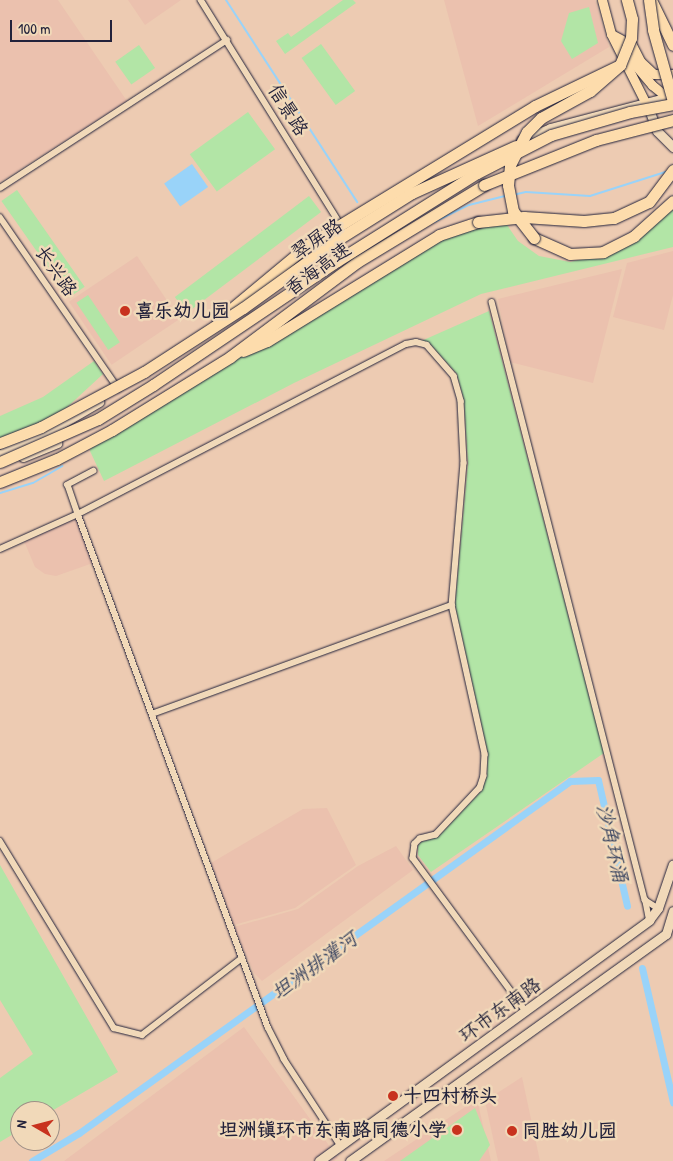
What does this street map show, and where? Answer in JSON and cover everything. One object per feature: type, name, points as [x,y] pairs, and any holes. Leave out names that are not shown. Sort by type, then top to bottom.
[{"type":"highway","points":[[627,0],[632,19],[632,38],[628,52],[605,80],[556,107],[527,132],[510,165],[508,185],[514,211],[523,227],[543,244],[570,254],[586,255],[620,245],[646,227],[673,201]]},
{"type":"highway","points":[[650,0],[673,45]]},
{"type":"highway","points":[[650,0],[653,30],[671,100]]},
{"type":"highway","points":[[205,330],[324,235],[535,106],[620,64]]},
{"type":"highway","name":"香海高速","points":[[0,462],[98,419],[429,202],[551,135],[671,100]]},
{"type":"highway","name":"香海高速","points":[[0,482],[57,459],[112,430],[230,357],[357,262],[484,185],[596,140],[673,120]]},
{"type":"highway","points":[[0,443],[41,427],[93,401],[144,372],[412,193],[474,163],[551,135]]},
{"type":"highway","points":[[230,357],[267,341],[439,236],[462,226],[502,218],[614,218],[649,202],[673,170]]},
{"type":"main road","points":[[602,0],[611,34],[645,101],[657,131],[671,146]]},
{"type":"main road","points":[[611,34],[632,45],[640,61],[650,71],[663,76],[673,74]]},
{"type":"main road","points":[[619,49],[671,100]]},
{"type":"main road","name":"翠屏路","points":[[0,454],[51,430],[119,390],[222,324],[348,237],[447,174],[499,149],[550,128],[645,101],[671,100]]},
{"type":"main road","name":"翠屏路","points":[[0,467],[64,439],[135,400],[239,331],[356,246],[456,182],[554,140],[650,112],[673,109]]},
{"type":"main road","name":"环市东南路","points":[[319,1161],[649,920],[658,908],[673,864]]},
{"type":"main road","name":"环市东南路","points":[[350,1161],[666,934],[673,910]]},
{"type":"street","name":"信景路","points":[[201,0],[348,237]]},
{"type":"street","points":[[0,188],[227,40]]},
{"type":"street","name":"长兴路","points":[[0,217],[119,390]]},
{"type":"street","points":[[492,302],[649,920]]},
{"type":"street","points":[[0,549],[78,514],[397,349],[416,342],[427,345],[454,376],[461,401],[464,462],[452,605],[485,754],[484,776],[472,798],[436,835],[420,839],[415,844],[412,858],[526,1011]]},
{"type":"street","points":[[94,470],[68,484],[78,514],[242,958],[253,982],[268,1027],[284,1059],[341,1146]]},
{"type":"street","points":[[152,714],[452,605]]},
{"type":"street","points":[[0,841],[114,1028],[142,1035],[242,958]]},
{"type":"street","points":[[645,900],[658,908]]},
{"type":"shaded area","points":[[0,0],[58,0],[127,101],[0,182]]},
{"type":"shaded area","points":[[128,0],[181,0],[145,25]]},
{"type":"shaded area","points":[[444,0],[595,0],[609,47],[478,126]]},
{"type":"shaded area","points":[[673,251],[673,295],[664,330],[613,317],[627,263]]},
{"type":"shaded area","name":"喜乐幼儿园","points":[[137,256],[179,319],[112,365],[69,302]]},
{"type":"shaded area","points":[[622,269],[593,383],[510,362],[498,299]]},
{"type":"shaded area","points":[[77,516],[93,563],[56,576],[45,574],[35,567],[24,541]]},
{"type":"shaded area","points":[[327,808],[356,865],[295,908],[234,925],[211,863],[303,809]]},
{"type":"shaded area","points":[[396,846],[413,870],[262,981],[254,973],[234,927],[298,909],[358,866]]},
{"type":"shaded area","points":[[244,1027],[338,1158],[334,1161],[64,1161]]},
{"type":"shaded area","name":"同胜幼儿园","points":[[522,1077],[540,1161],[498,1161],[485,1101]]},
{"type":"shaded area","name":"坦洲镇环市东南路同德小学","points":[[477,1099],[491,1161],[384,1161]]},
{"type":"green space","points":[[343,0],[353,0],[356,3],[285,54],[276,41],[288,33],[291,37]]},
{"type":"green space","points":[[589,7],[598,43],[572,59],[561,41],[569,13]]},
{"type":"green space","points":[[321,44],[355,91],[336,105],[302,58]]},
{"type":"green space","points":[[139,45],[155,68],[131,85],[115,62]]},
{"type":"green space","points":[[248,112],[275,149],[217,192],[190,154]]},
{"type":"green space","points":[[17,190],[85,287],[69,298],[1,201]]},
{"type":"green space","points":[[309,196],[321,212],[187,313],[175,297]]},
{"type":"green space","points":[[673,208],[673,247],[481,294],[294,383],[104,481],[90,451],[91,446],[352,288],[471,225],[505,222],[518,241],[539,256],[570,262],[612,252]]},
{"type":"green space","points":[[88,295],[120,342],[108,350],[76,303]]},
{"type":"green space","points":[[489,311],[604,753],[431,872],[418,855],[418,846],[421,842],[438,837],[482,790],[487,776],[488,754],[455,605],[468,463],[464,401],[457,374],[429,343],[419,342]]},
{"type":"green space","points":[[94,361],[103,374],[49,424],[0,443],[0,416],[43,397]]},
{"type":"green space","points":[[0,865],[118,1072],[60,1106],[60,1101],[10,1101],[10,1136],[0,1142],[0,1078],[33,1054],[0,1000]]},
{"type":"green space","name":"坦洲镇环市东南路同德小学","points":[[475,1108],[490,1145],[479,1161],[400,1161]]},
{"type":"water","points":[[192,164],[208,187],[180,206],[164,184]]},
{"type":"waterway","points":[[226,0],[357,202]]},
{"type":"waterway","points":[[513,195],[526,192],[590,196],[665,172]]},
{"type":"waterway","points":[[434,222],[469,205],[506,196]]},
{"type":"waterway","points":[[0,493],[33,483],[63,466]]},
{"type":"waterway","name":"坦洲排灌河","points":[[32,1161],[79,1133],[570,781],[598,780],[627,906]]},
{"type":"waterway","name":"沙角环涌","points":[[642,968],[673,1102]]},
{"type":"place","name":"喜乐幼儿园","points":[[125,311]]},
{"type":"place","name":"十四村桥头","points":[[393,1096]]},
{"type":"place","name":"坦洲镇环市东南路同德小学","points":[[457,1130]]},
{"type":"place","name":"同胜幼儿园","points":[[512,1131]]}]
